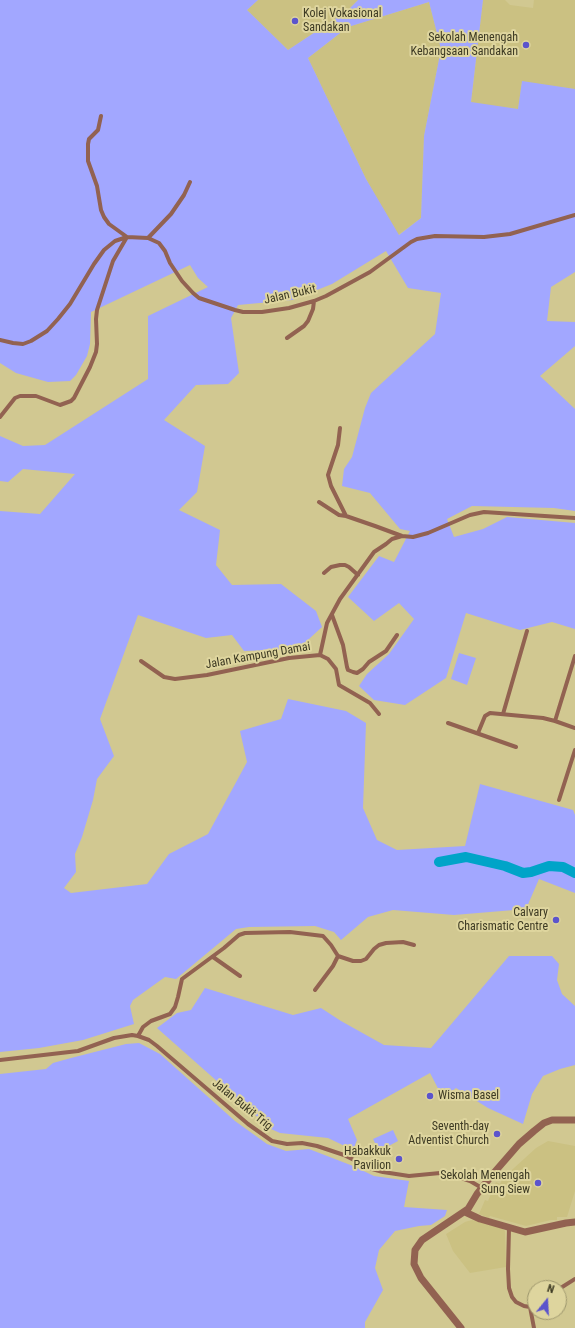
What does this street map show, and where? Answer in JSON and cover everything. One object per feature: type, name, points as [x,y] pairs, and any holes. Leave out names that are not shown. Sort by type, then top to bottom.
[{"type":"street","points":[[101,116],[98,130],[89,139],[88,161],[97,186],[101,210],[104,217],[114,228],[127,237]]},
{"type":"street","points":[[0,340],[23,344],[47,331],[70,304],[104,250],[115,241],[127,237],[148,238],[171,214],[184,195],[190,182]]},
{"type":"street","name":"Jalan Bukit","points":[[148,238],[155,240],[162,247],[185,286],[192,293],[207,302],[243,312],[271,311],[314,301],[344,287],[370,272],[417,239],[435,236],[484,237],[510,234],[575,215]]},
{"type":"street","points":[[0,417],[15,398],[20,396],[36,396],[60,405],[66,404],[74,398],[96,352],[97,310],[112,261],[127,237]]},
{"type":"street","points":[[287,338],[304,326],[308,321],[313,309],[314,301]]},
{"type":"street","points":[[340,428],[338,445],[328,475],[331,486],[346,516]]},
{"type":"street","points":[[319,502],[332,512],[339,515],[346,516],[402,536],[413,537],[428,533],[470,515],[484,512],[575,518]]},
{"type":"street","points":[[320,655],[327,623],[340,599],[374,552],[392,539],[402,536]]},
{"type":"street","points":[[324,573],[331,567],[345,565],[358,575]]},
{"type":"street","points":[[332,615],[343,645],[348,670],[353,672],[357,673],[364,669],[369,662],[386,651],[398,635]]},
{"type":"street","points":[[503,714],[527,631]]},
{"type":"street","name":"Jalan Kampung Damai","points":[[141,661],[164,677],[175,679],[207,675],[289,658],[320,655],[328,659],[336,669],[339,685],[370,703],[379,714]]},
{"type":"street","points":[[555,721],[575,656]]},
{"type":"street","points":[[478,733],[485,716],[490,713],[555,721],[575,728]]},
{"type":"street","points":[[448,723],[516,747]]},
{"type":"street","points":[[559,800],[575,750]]},
{"type":"street","points":[[138,1036],[143,1027],[151,1021],[170,1014],[177,1002],[182,979],[239,935],[245,933],[290,932],[323,936],[338,956],[353,961],[361,961],[366,959],[379,945],[386,943],[403,942],[414,945]]},
{"type":"street","points":[[213,956],[240,976]]},
{"type":"street","points":[[316,990],[333,966],[338,956]]},
{"type":"street","name":"Jalan Bukit Trig","points":[[0,1060],[78,1051],[122,1036],[138,1036],[150,1040],[158,1046],[248,1124],[272,1141],[287,1144],[302,1143],[317,1146],[344,1155],[372,1169],[383,1172],[409,1176],[440,1173],[449,1174],[470,1181],[482,1188]]},
{"type":"street","points":[[461,1328],[421,1278],[414,1264],[415,1250],[422,1240],[465,1212],[492,1175],[519,1144],[534,1131],[544,1123],[552,1120],[575,1120]]},
{"type":"street","points":[[465,1212],[480,1219],[525,1232],[575,1222]]},
{"type":"street","points":[[509,1228],[509,1288],[512,1297],[516,1302],[527,1306]]},
{"type":"shaded area","points":[[0,0],[258,0],[247,10],[288,50],[347,11],[358,0],[483,0],[471,102],[518,109],[522,81],[575,89],[575,272],[551,287],[547,321],[575,322],[575,346],[540,376],[575,409],[575,511],[554,508],[472,506],[447,519],[454,537],[483,529],[507,517],[575,523],[575,629],[552,622],[520,630],[466,613],[446,678],[405,705],[374,700],[359,686],[367,674],[389,654],[414,619],[399,603],[374,621],[348,597],[379,556],[394,562],[410,531],[400,529],[370,493],[342,486],[344,469],[352,457],[365,408],[371,393],[435,334],[441,293],[408,288],[386,251],[332,284],[292,300],[238,305],[231,318],[239,373],[228,384],[196,385],[164,420],[205,446],[197,492],[179,510],[220,530],[216,565],[232,585],[281,584],[316,611],[322,627],[298,649],[244,651],[232,635],[206,638],[138,615],[100,719],[114,756],[97,779],[93,800],[82,837],[75,854],[76,872],[64,888],[71,893],[147,884],[169,854],[208,834],[247,762],[240,731],[281,719],[288,699],[346,711],[366,723],[363,808],[377,840],[397,850],[465,846],[480,784],[573,810],[575,815],[575,893],[539,879],[526,909],[454,915],[393,910],[368,917],[341,940],[334,932],[315,926],[249,927],[236,929],[176,979],[165,977],[133,1000],[130,1006],[134,1024],[83,1040],[39,1048],[0,1052],[0,511],[40,514],[75,474],[23,469],[8,482],[0,481],[0,436],[23,446],[45,445],[148,379],[148,316],[208,287],[198,278],[190,265],[91,312],[90,344],[87,356],[76,375],[70,381],[48,382],[16,373],[0,363]],"holes":[[[429,2],[441,49],[424,136],[421,218],[399,235],[366,179],[308,58],[348,27]]]},
{"type":"shaded area","name":"Kolej Vokasional Sandakan","points":[[258,0],[358,0],[347,11],[288,50],[247,10]]},
{"type":"shaded area","name":"Sekolah Menengah Kebangsaan Sandakan","points":[[483,0],[505,0],[510,5],[533,8],[534,0],[575,0],[575,89],[522,82],[518,109],[471,103]]},
{"type":"shaded area","points":[[429,2],[441,49],[424,136],[421,218],[398,235],[366,179],[308,58],[348,27]]},
{"type":"shaded area","points":[[459,653],[476,658],[467,685],[451,679]]},
{"type":"shaded area","points":[[509,956],[552,956],[559,964],[557,980],[562,994],[575,1006],[575,1065],[543,1076],[532,1094],[523,1124],[488,1108],[456,1088],[443,1098],[430,1073],[348,1119],[357,1140],[353,1150],[328,1138],[280,1133],[271,1129],[157,1028],[177,1013],[191,1010],[205,988],[293,1015],[321,1008],[384,1045],[431,1048]]},
{"type":"shaded area","points":[[139,1043],[160,1054],[235,1121],[267,1144],[286,1151],[309,1149],[374,1176],[409,1181],[404,1207],[447,1210],[445,1216],[431,1225],[395,1231],[379,1250],[375,1268],[383,1290],[365,1322],[365,1328],[0,1328],[0,1074],[46,1069],[53,1063],[126,1044]]},
{"type":"shaded area","points":[[393,1130],[398,1141],[379,1151],[373,1139]]},
{"type":"shaded area","name":"Sekolah Menengah Sung Siew","points":[[548,1141],[575,1146],[575,1191],[567,1217],[557,1217],[557,1220],[526,1226],[490,1216],[489,1218],[479,1214],[485,1200],[488,1201],[496,1182],[500,1184],[503,1178],[536,1148]]},
{"type":"shaded area","name":"Sekolah Menengah Sung Siew","points":[[472,1220],[502,1228],[505,1231],[506,1267],[470,1273],[453,1251],[446,1234],[465,1222]]},
{"type":"waterway","points":[[439,862],[466,857],[505,866],[523,873],[549,866],[563,867],[575,873]]},
{"type":"place","name":"Kolej Vokasional Sandakan","points":[[295,21]]},
{"type":"place","name":"Sekolah Menengah Kebangsaan Sandakan","points":[[526,45]]},
{"type":"place","name":"Calvary Charismatic Centre","points":[[556,920]]},
{"type":"place","name":"Wisma Basel","points":[[430,1096]]},
{"type":"place","name":"Seventh-day Adventist Church","points":[[497,1134]]},
{"type":"place","name":"Habakkuk Pavilion","points":[[399,1159]]},
{"type":"place","name":"Sekolah Menengah Sung Siew","points":[[538,1183]]}]
